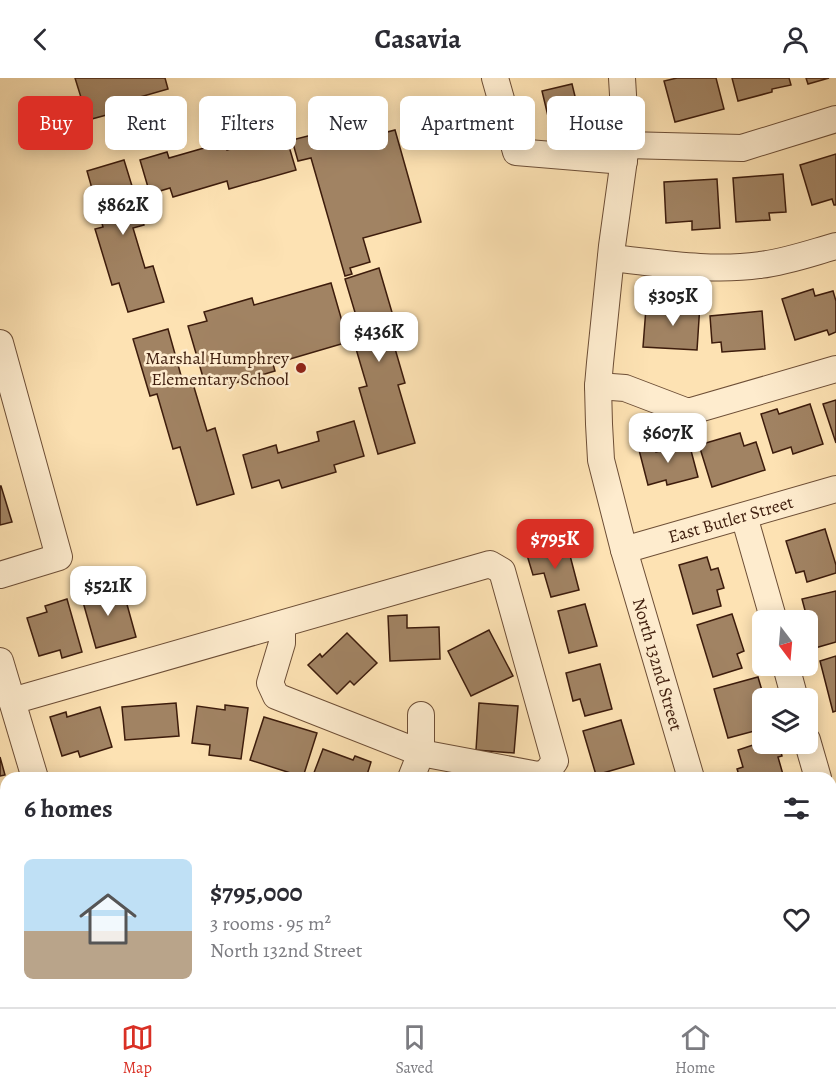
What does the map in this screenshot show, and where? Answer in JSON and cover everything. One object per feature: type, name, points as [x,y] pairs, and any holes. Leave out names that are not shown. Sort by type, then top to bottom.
[{"type":"street","points":[[495,78],[516,152],[625,153],[742,148],[836,119]]},
{"type":"street","name":"North 132nd Street","points":[[622,78],[625,153],[611,258],[598,386],[601,460],[624,550],[689,772]]},
{"type":"street","points":[[611,258],[694,267],[760,266],[836,246]]},
{"type":"street","points":[[0,346],[59,557],[0,575]]},
{"type":"street","points":[[598,386],[625,388],[688,412],[836,369]]},
{"type":"street","name":"East Butler Street","points":[[624,550],[836,489]]},
{"type":"street","points":[[744,516],[771,610]]},
{"type":"street","points":[[12,701],[490,564],[502,571],[555,761],[545,772]]},
{"type":"street","points":[[282,624],[282,643],[270,683],[276,696],[421,753],[522,772]]},
{"type":"street","points":[[0,661],[33,772]]},
{"type":"street","points":[[413,772],[421,753],[421,716]]},
{"type":"street","points":[[811,754],[816,772]]},
{"type":"building","points":[[75,78],[165,78],[168,89],[144,96],[105,96],[105,115],[93,119],[93,96],[81,96]]},
{"type":"building","points":[[677,78],[716,78],[724,109],[675,122],[664,81]]},
{"type":"building","points":[[732,78],[789,78],[791,85],[738,101]]},
{"type":"building","points":[[806,78],[829,78],[808,84]]},
{"type":"building","points":[[572,84],[575,96],[547,96],[547,112],[542,91]]},
{"type":"building","points":[[395,130],[421,222],[363,238],[370,262],[350,268],[352,274],[345,276],[311,158],[298,161],[295,150],[296,139],[308,136],[308,150],[388,150],[388,132]]},
{"type":"building","points":[[199,149],[290,150],[296,170],[229,189],[227,181],[173,197],[170,188],[150,194],[140,160],[167,152],[169,158]]},
{"type":"building","points":[[836,154],[836,205],[832,199],[812,205],[800,165]]},
{"type":"building","points":[[124,160],[144,225],[133,228],[145,268],[153,266],[164,302],[128,312],[119,283],[112,285],[95,229],[103,227],[87,171]]},
{"type":"building","points":[[783,174],[786,212],[769,213],[770,220],[736,222],[733,178]]},
{"type":"building","points":[[717,179],[720,228],[692,230],[692,221],[666,223],[664,182]]},
{"type":"building","points":[[379,268],[396,326],[389,328],[405,383],[398,385],[415,443],[378,454],[359,388],[367,386],[351,332],[360,329],[345,279]]},
{"type":"building","points":[[331,283],[348,342],[273,364],[275,371],[225,386],[222,378],[205,384],[188,326],[207,321],[204,312],[252,298],[254,305]]},
{"type":"building","points":[[813,289],[815,296],[833,291],[836,301],[836,332],[829,335],[827,330],[795,340],[782,299]]},
{"type":"building","points":[[673,302],[700,304],[697,350],[643,347],[646,308],[672,309]]},
{"type":"building","points":[[762,311],[765,349],[722,352],[721,342],[712,343],[710,316]]},
{"type":"building","points":[[168,329],[182,379],[191,377],[207,431],[215,428],[234,494],[197,505],[180,447],[173,449],[157,394],[150,396],[133,339]]},
{"type":"building","points":[[836,400],[836,443],[823,404]]},
{"type":"building","points":[[810,404],[823,444],[793,454],[791,447],[773,453],[761,414],[777,409],[779,414]]},
{"type":"building","points":[[354,421],[364,456],[334,465],[336,472],[282,488],[279,480],[252,488],[243,455],[276,445],[278,453],[319,441],[317,432]]},
{"type":"building","points":[[740,433],[744,446],[756,442],[765,470],[712,487],[699,445]]},
{"type":"building","points":[[653,442],[656,452],[689,443],[698,477],[667,485],[666,480],[648,485],[638,446]]},
{"type":"building","points":[[0,486],[12,522],[0,525]]},
{"type":"building","points":[[825,529],[836,565],[836,573],[807,582],[804,571],[796,573],[786,541]]},
{"type":"building","points":[[567,544],[579,590],[551,597],[544,573],[533,575],[527,555]]},
{"type":"building","points":[[707,557],[711,570],[718,568],[724,588],[717,590],[721,606],[693,614],[679,565]]},
{"type":"building","points":[[101,589],[103,595],[123,590],[136,637],[96,648],[81,595]]},
{"type":"building","points":[[836,591],[836,642],[818,647],[818,610],[805,610],[802,599]]},
{"type":"building","points":[[67,599],[82,652],[62,658],[60,650],[39,656],[27,618],[47,612],[45,606]]},
{"type":"building","points":[[585,604],[597,646],[569,653],[558,611]]},
{"type":"building","points":[[732,614],[744,651],[737,654],[742,668],[713,677],[697,625]]},
{"type":"building","points":[[407,615],[407,628],[439,627],[440,659],[390,661],[388,616]]},
{"type":"building","points":[[489,630],[513,676],[471,696],[448,651]]},
{"type":"building","points":[[347,633],[377,663],[354,685],[350,681],[337,694],[308,665],[320,654],[322,657]]},
{"type":"building","points":[[836,656],[836,711],[833,712],[820,661]]},
{"type":"building","points":[[600,664],[612,709],[585,716],[580,699],[573,701],[566,673]]},
{"type":"building","points":[[758,677],[761,688],[752,688],[752,732],[728,738],[714,689]]},
{"type":"building","points":[[176,703],[179,736],[125,740],[122,707]]},
{"type":"building","points":[[479,703],[518,706],[514,753],[476,750]]},
{"type":"building","points":[[225,705],[248,708],[241,759],[209,755],[210,745],[192,743],[197,706],[225,710]]},
{"type":"building","points":[[100,707],[112,747],[80,757],[78,751],[62,756],[50,717],[66,712],[67,717]]},
{"type":"building","points":[[264,717],[317,733],[305,772],[287,772],[250,760]]},
{"type":"building","points":[[621,720],[634,764],[606,772],[595,772],[583,731]]},
{"type":"building","points":[[752,745],[752,754],[782,754],[782,756],[778,757],[782,772],[738,772],[737,769],[743,767],[738,750]]},
{"type":"building","points":[[323,749],[353,760],[355,756],[371,762],[368,772],[314,772]]},
{"type":"building","points":[[0,757],[4,772],[0,772]]},
{"type":"place","name":"Marshal Humphrey Elementary School","points":[[301,368]]}]
